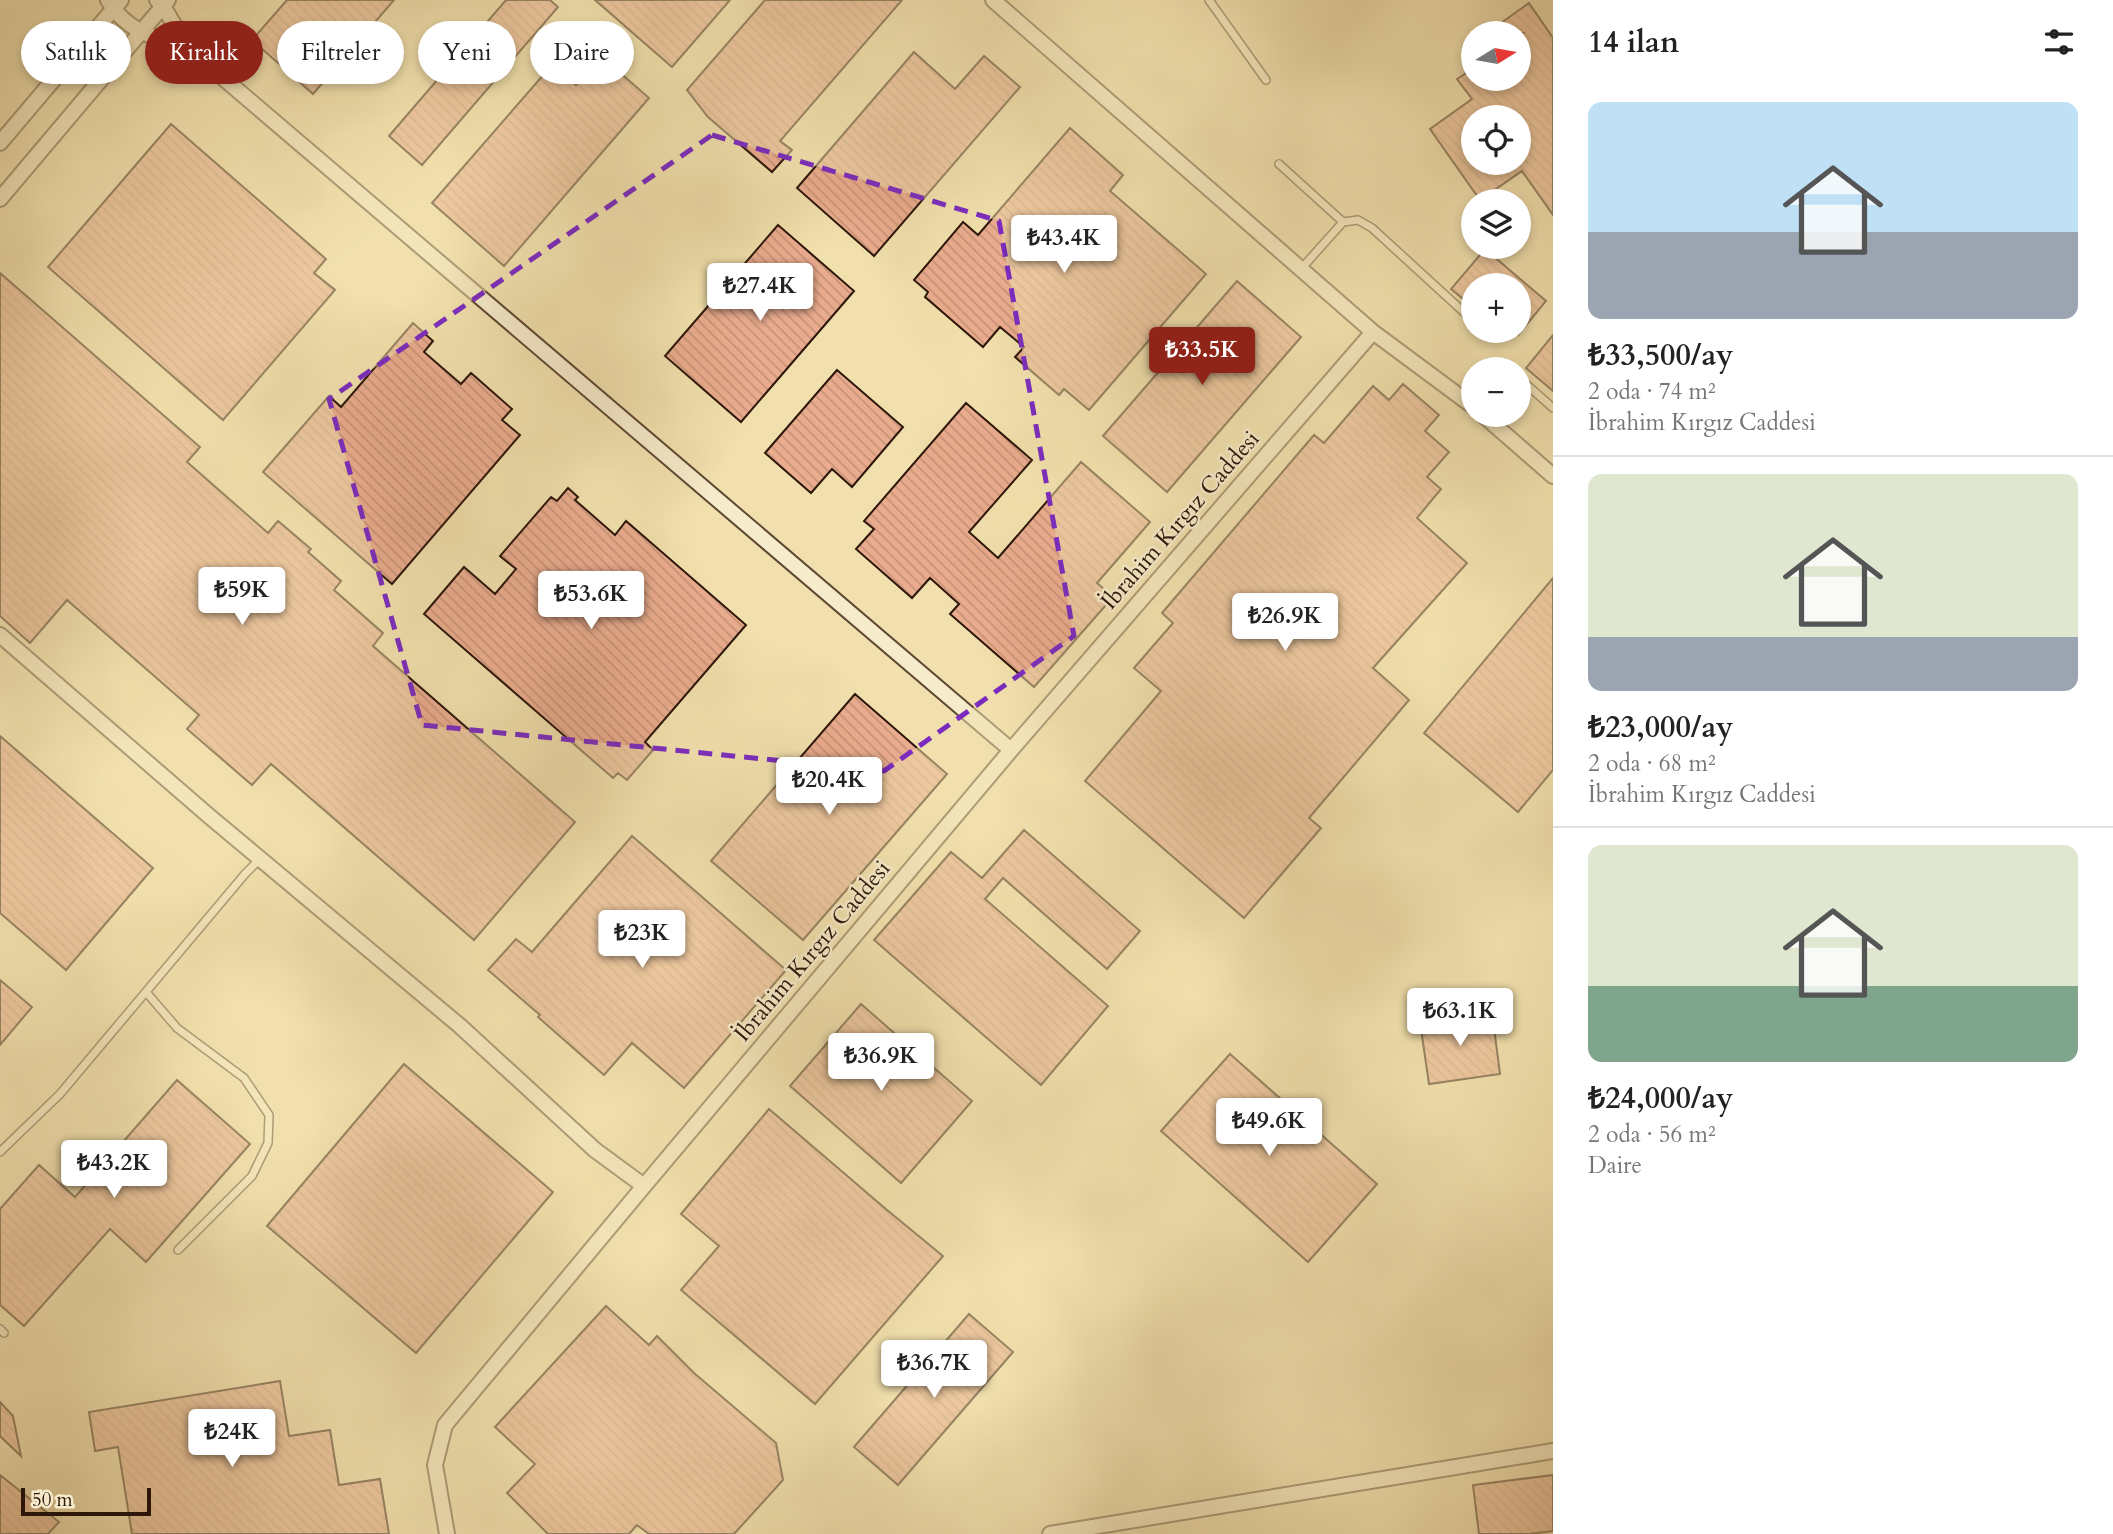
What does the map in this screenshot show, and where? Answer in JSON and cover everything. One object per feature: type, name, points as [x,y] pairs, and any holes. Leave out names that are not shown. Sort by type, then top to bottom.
[{"type":"street","points":[[993,0],[1373,332],[1461,397]]},
{"type":"street","points":[[0,199],[141,33],[163,2],[173,21]]},
{"type":"street","points":[[0,144],[114,3],[145,34]]},
{"type":"street","points":[[230,84],[1011,750]]},
{"type":"street","name":"İbrahim Kırgız Caddesi","points":[[447,1534],[435,1465],[445,1425],[1011,750],[1373,332]]},
{"type":"street","points":[[1497,427],[1553,476]]},
{"type":"street","points":[[0,635],[260,859],[460,1026],[595,1150],[644,1186]]},
{"type":"street","points":[[1050,1534],[1553,1451]]},
{"type":"lane","points":[[1209,0],[1266,80]]},
{"type":"lane","points":[[1279,164],[1343,222]]},
{"type":"lane","points":[[1301,269],[1343,222],[1358,220],[1372,228],[1461,310]]},
{"type":"lane","points":[[1531,389],[1553,408]]},
{"type":"lane","points":[[0,1153],[60,1094],[260,859]]},
{"type":"lane","points":[[146,992],[177,1028],[244,1078],[269,1115],[268,1143],[252,1176],[178,1250]]},
{"type":"highlighted area","points":[[712,135],[999,221],[1074,636],[884,771],[422,725],[329,399]]},
{"type":"building","points":[[287,0],[394,0],[376,21],[277,21],[277,62],[263,50],[263,27]]},
{"type":"building","points":[[506,0],[550,0],[558,7],[546,21],[530,21],[530,40],[516,56],[516,21],[488,21]]},
{"type":"building","points":[[595,0],[730,0],[672,67],[634,34],[634,21],[619,21]]},
{"type":"building","points":[[765,0],[902,0],[780,141],[792,150],[772,172],[708,117],[687,90]]},
{"type":"building","points":[[1529,3],[1553,38],[1553,215],[1525,175],[1531,175],[1531,105],[1464,105],[1472,99],[1466,91],[1531,91],[1531,21],[1504,21]]},
{"type":"building","points":[[914,52],[955,89],[984,56],[1020,87],[874,256],[797,188]]},
{"type":"building","points":[[302,84],[322,84],[313,94]]},
{"type":"building","points":[[434,84],[492,84],[422,165],[389,136]]},
{"type":"building","points":[[535,84],[633,84],[649,98],[504,266],[432,203]]},
{"type":"building","points":[[1461,107],[1461,173],[1430,129]]},
{"type":"building","points":[[171,124],[326,259],[314,273],[335,290],[223,420],[48,267]]},
{"type":"building","points":[[1070,128],[1123,175],[1110,191],[1206,274],[1089,410],[1064,389],[1059,395],[1015,357],[1024,347],[1000,327],[983,347],[925,297],[928,292],[914,280],[963,222],[978,235]]},
{"type":"building","points":[[1462,175],[1516,175],[1496,189],[1472,189]]},
{"type":"building","points":[[778,225],[854,291],[741,422],[665,356]]},
{"type":"building","points":[[1476,259],[1497,259],[1513,273],[1465,273]]},
{"type":"building","points":[[0,273],[200,447],[187,462],[268,533],[278,521],[311,549],[308,552],[341,581],[334,590],[383,633],[373,646],[575,822],[474,940],[271,764],[252,785],[187,729],[199,715],[67,600],[30,643],[0,616]]},
{"type":"building","points":[[1461,277],[1461,297],[1451,289]]},
{"type":"building","points":[[1237,281],[1301,337],[1167,492],[1103,436]]},
{"type":"building","points":[[1531,288],[1546,301],[1531,319]]},
{"type":"building","points":[[413,323],[433,341],[424,352],[461,384],[471,373],[512,409],[502,420],[520,435],[392,584],[263,472],[329,396],[341,407]]},
{"type":"building","points":[[1553,335],[1553,391],[1531,372],[1531,362]]},
{"type":"building","points":[[837,370],[903,427],[852,487],[832,469],[811,493],[765,453]]},
{"type":"building","points":[[1403,384],[1439,415],[1425,431],[1449,452],[1427,477],[1441,489],[1417,518],[1467,563],[1373,668],[1409,700],[1309,818],[1321,828],[1244,918],[1085,781],[1161,691],[1134,668],[1173,623],[1162,613],[1314,435],[1324,443],[1373,386],[1389,400]]},
{"type":"building","points":[[966,403],[1032,460],[969,532],[998,558],[1081,462],[1150,522],[1097,583],[1113,597],[1034,687],[950,614],[959,604],[930,578],[912,598],[856,549],[874,529],[864,521]]},
{"type":"building","points":[[568,488],[578,497],[575,500],[615,535],[626,521],[746,625],[645,742],[653,750],[627,780],[618,773],[613,778],[424,614],[464,567],[495,594],[516,569],[500,556],[551,497],[557,501]]},
{"type":"building","points":[[1553,578],[1553,770],[1518,812],[1424,733]]},
{"type":"building","points":[[855,694],[947,774],[803,940],[711,861]]},
{"type":"building","points":[[0,736],[153,868],[66,970],[0,913]]},
{"type":"building","points":[[1024,830],[1140,931],[1107,969],[1003,878],[985,899],[1108,1006],[1041,1085],[874,940],[951,852],[982,878]]},
{"type":"building","points":[[632,836],[786,970],[684,1088],[632,1043],[604,1075],[488,970],[516,939],[532,952]]},
{"type":"building","points":[[0,980],[32,1007],[0,1045]]},
{"type":"building","points":[[861,1004],[972,1101],[901,1183],[790,1086]]},
{"type":"building","points":[[1492,1012],[1500,1074],[1429,1084],[1420,1022]]},
{"type":"building","points":[[1230,1054],[1377,1184],[1308,1262],[1161,1131]]},
{"type":"building","points":[[404,1064],[553,1192],[416,1353],[267,1226]]},
{"type":"building","points":[[177,1080],[250,1144],[146,1262],[110,1229],[24,1326],[0,1305],[0,1209],[39,1165],[75,1197]]},
{"type":"building","points":[[769,1109],[943,1256],[815,1404],[681,1290],[719,1246],[681,1214]]},
{"type":"building","points":[[606,1306],[649,1345],[657,1336],[694,1373],[776,1443],[783,1480],[734,1534],[649,1534],[637,1525],[629,1534],[548,1534],[507,1493],[535,1464],[495,1427]]},
{"type":"building","points":[[969,1314],[1013,1352],[898,1485],[854,1447]]},
{"type":"building","points":[[280,1381],[289,1436],[330,1430],[339,1485],[380,1479],[389,1534],[132,1534],[118,1447],[95,1451],[89,1412]]},
{"type":"building","points":[[0,1402],[13,1416],[21,1456],[0,1436]]},
{"type":"building","points":[[0,1475],[59,1522],[48,1534],[0,1534]]},
{"type":"building","points":[[1553,1475],[1553,1531],[1479,1534],[1473,1485]]}]
